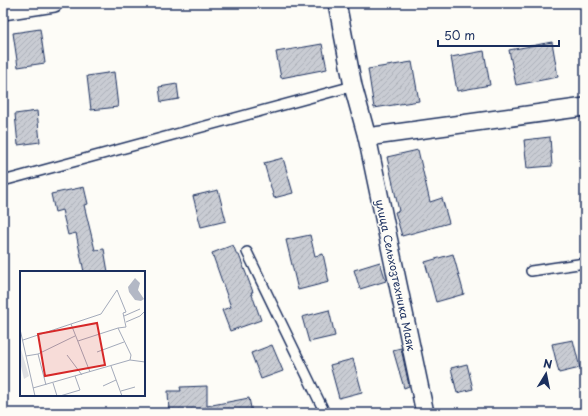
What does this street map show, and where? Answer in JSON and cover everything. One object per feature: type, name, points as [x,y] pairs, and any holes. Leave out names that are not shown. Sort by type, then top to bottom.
[{"type":"street","points":[[3,11],[54,3]]},
{"type":"street","name":"улица Сельхозтехника Маяк","points":[[338,3],[353,86],[367,137],[425,413]]},
{"type":"street","points":[[367,137],[585,107]]},
{"type":"lane","points":[[3,181],[353,86]]},
{"type":"lane","points":[[247,252],[325,413]]},
{"type":"lane","points":[[532,271],[585,263]]},
{"type":"building","points":[[40,29],[45,63],[18,67],[13,33]]},
{"type":"building","points":[[552,42],[558,77],[516,85],[509,50]]},
{"type":"building","points":[[322,44],[327,69],[281,78],[276,52]]},
{"type":"building","points":[[484,51],[490,85],[457,91],[451,57]]},
{"type":"building","points":[[412,62],[419,101],[374,108],[368,69]]},
{"type":"building","points":[[114,72],[118,107],[91,110],[87,76]]},
{"type":"building","points":[[177,84],[179,99],[161,102],[159,87]]},
{"type":"building","points":[[37,111],[40,142],[18,145],[15,114]]},
{"type":"building","points":[[550,137],[552,166],[527,168],[524,140]]},
{"type":"building","points":[[418,150],[430,202],[442,198],[449,223],[402,236],[395,212],[399,211],[387,157]]},
{"type":"building","points":[[283,158],[293,193],[274,198],[264,163]]},
{"type":"building","points":[[84,187],[88,204],[84,205],[95,250],[104,249],[108,271],[84,271],[76,233],[68,235],[62,210],[55,212],[51,194]]},
{"type":"building","points":[[218,190],[226,221],[201,227],[193,196]]},
{"type":"building","points":[[310,235],[315,256],[323,254],[329,282],[298,290],[286,240]]},
{"type":"building","points":[[233,245],[237,255],[239,255],[253,292],[251,292],[261,320],[230,331],[222,310],[231,307],[212,253]]},
{"type":"building","points":[[453,254],[464,294],[436,302],[425,262]]},
{"type":"building","points":[[380,262],[386,281],[360,289],[354,270]]},
{"type":"building","points":[[329,310],[335,336],[309,342],[302,317]]},
{"type":"building","points":[[573,340],[580,368],[559,373],[552,344]]},
{"type":"building","points":[[272,345],[283,371],[261,379],[251,353]]},
{"type":"building","points":[[401,348],[409,386],[404,388],[393,350]]},
{"type":"building","points":[[353,359],[362,392],[339,398],[330,365]]},
{"type":"building","points":[[467,364],[473,389],[457,393],[451,368]]},
{"type":"building","points":[[207,386],[207,406],[249,398],[252,413],[169,413],[168,391],[181,391],[180,387]]}]
